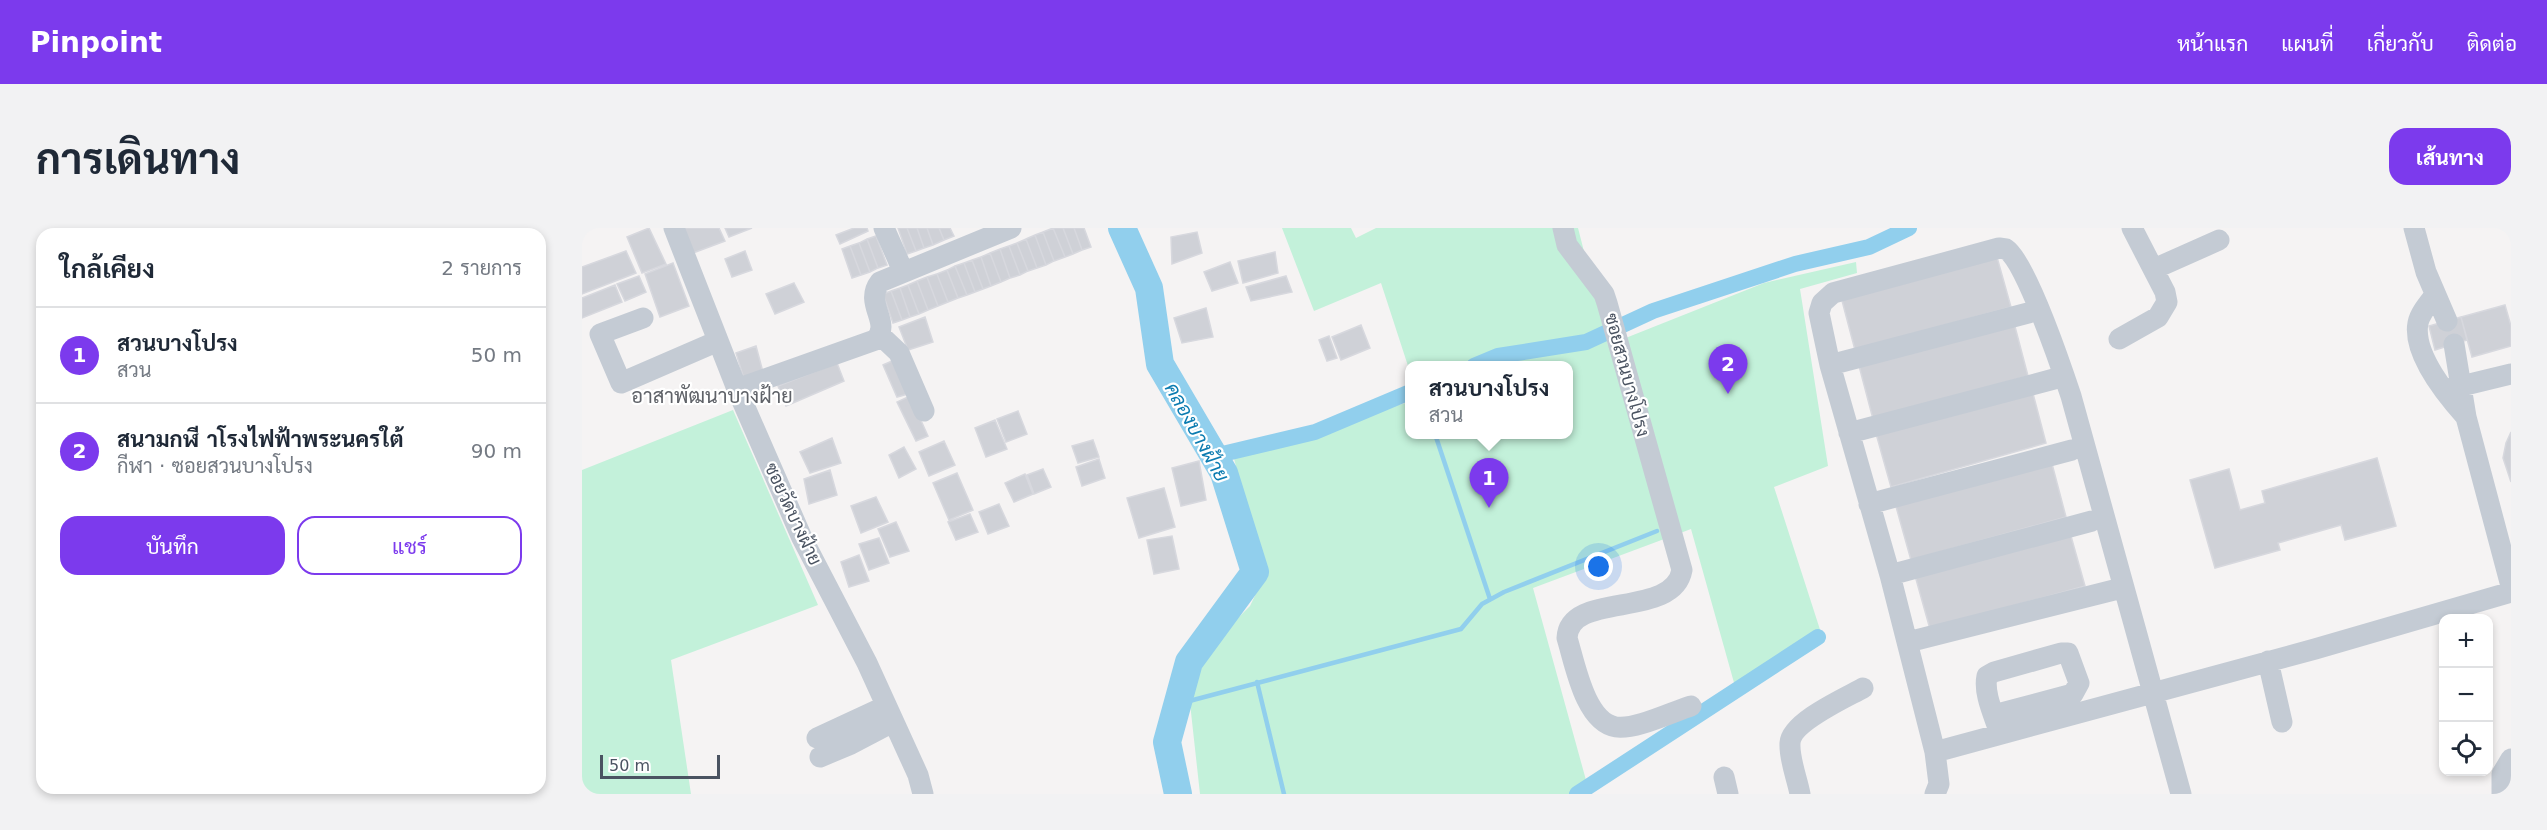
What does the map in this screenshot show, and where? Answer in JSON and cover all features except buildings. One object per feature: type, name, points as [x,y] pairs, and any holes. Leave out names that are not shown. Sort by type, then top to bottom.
[{"type":"street","name":"ซอยวัดบางฝ้าย","points":[[674,228],[737,389],[802,538],[867,663],[918,775],[923,794]]},
{"type":"street","points":[[884,228],[903,271]]},
{"type":"street","points":[[737,389],[861,346],[880,335],[882,327],[873,291],[880,282],[982,233],[1011,228]]},
{"type":"street","name":"ซอยสวนบางโปรง","points":[[1563,228],[1567,245],[1604,294],[1682,570],[1680,582],[1674,590],[1573,620],[1568,628],[1567,638],[1589,705],[1606,723],[1617,727],[1632,725],[1691,706]]},
{"type":"street","points":[[2119,339],[2158,317],[2165,310],[2167,302],[2165,292],[2132,228]]},
{"type":"street","points":[[2414,228],[2435,295],[2447,321]]},
{"type":"street","points":[[2154,269],[2220,240]]},
{"type":"street","points":[[1935,794],[1939,784],[1935,752],[1890,575],[1830,365],[1819,313],[1822,303],[1833,293],[1999,248],[2011,252],[2055,347],[2071,396],[2115,564],[2154,692],[2181,794]]},
{"type":"street","points":[[2435,295],[2418,322],[2418,335],[2426,360],[2452,388],[2466,417],[2511,586]]},
{"type":"street","points":[[1830,365],[2028,313]]},
{"type":"street","points":[[643,318],[600,334],[621,383],[718,341]]},
{"type":"street","points":[[880,335],[899,353],[924,411]]},
{"type":"street","points":[[2452,388],[2454,344]]},
{"type":"street","points":[[2452,388],[2511,374]]},
{"type":"street","points":[[1849,433],[2054,379]]},
{"type":"street","points":[[1869,504],[2072,450]]},
{"type":"street","points":[[1890,575],[2092,521]]},
{"type":"street","points":[[1908,642],[2114,590]]},
{"type":"street","points":[[1935,752],[1997,724],[2154,692],[2511,592]]},
{"type":"street","points":[[2268,661],[2282,722]]},
{"type":"street","points":[[1800,794],[1790,744],[1792,734],[1801,724],[1863,688]]},
{"type":"street","points":[[818,747],[890,714]]},
{"type":"street","points":[[2502,794],[2502,774],[2511,759]]},
{"type":"green space","points":[[1282,228],[1351,228],[1356,238],[1376,228],[1578,228],[1608,345],[1764,283],[1856,262],[1857,273],[1800,289],[1828,466],[1774,487],[1824,642],[1738,697],[1691,529],[1533,588],[1589,791],[1584,794],[1200,794],[1188,685],[1207,649],[1250,606],[1263,579],[1233,454],[1405,403],[1405,439],[1573,439],[1573,361],[1406,361],[1381,283],[1314,311]]},
{"type":"green space","points":[[733,410],[818,605],[671,660],[691,794],[582,794],[582,470]]},
{"type":"waterway","name":"คลองบางฝ้าย","points":[[1122,228],[1149,288],[1160,364],[1224,473],[1255,572],[1189,662],[1167,742],[1178,794]]},
{"type":"waterway","points":[[1486,361],[1498,356],[1586,342],[1653,311],[1795,264],[1869,247],[1909,228]]},
{"type":"waterway","points":[[1214,456],[1315,432],[1405,394]]},
{"type":"waterway","points":[[1437,439],[1490,599]]},
{"type":"waterway","points":[[1178,704],[1461,629],[1482,604],[1504,592],[1657,531]]},
{"type":"waterway","points":[[1577,794],[1818,637]]},
{"type":"waterway","points":[[1257,682],[1284,794]]},
{"type":"place","name":"สนามกฬี าโรงไฟฟ้าพระนครใต้","points":[[1728,394]]},
{"type":"place","name":"สวนบางโปรง","points":[[1489,508]]},
{"type":"district","name":"อาสาพัฒนาบางฝ้าย","points":[[712,396]]}]
